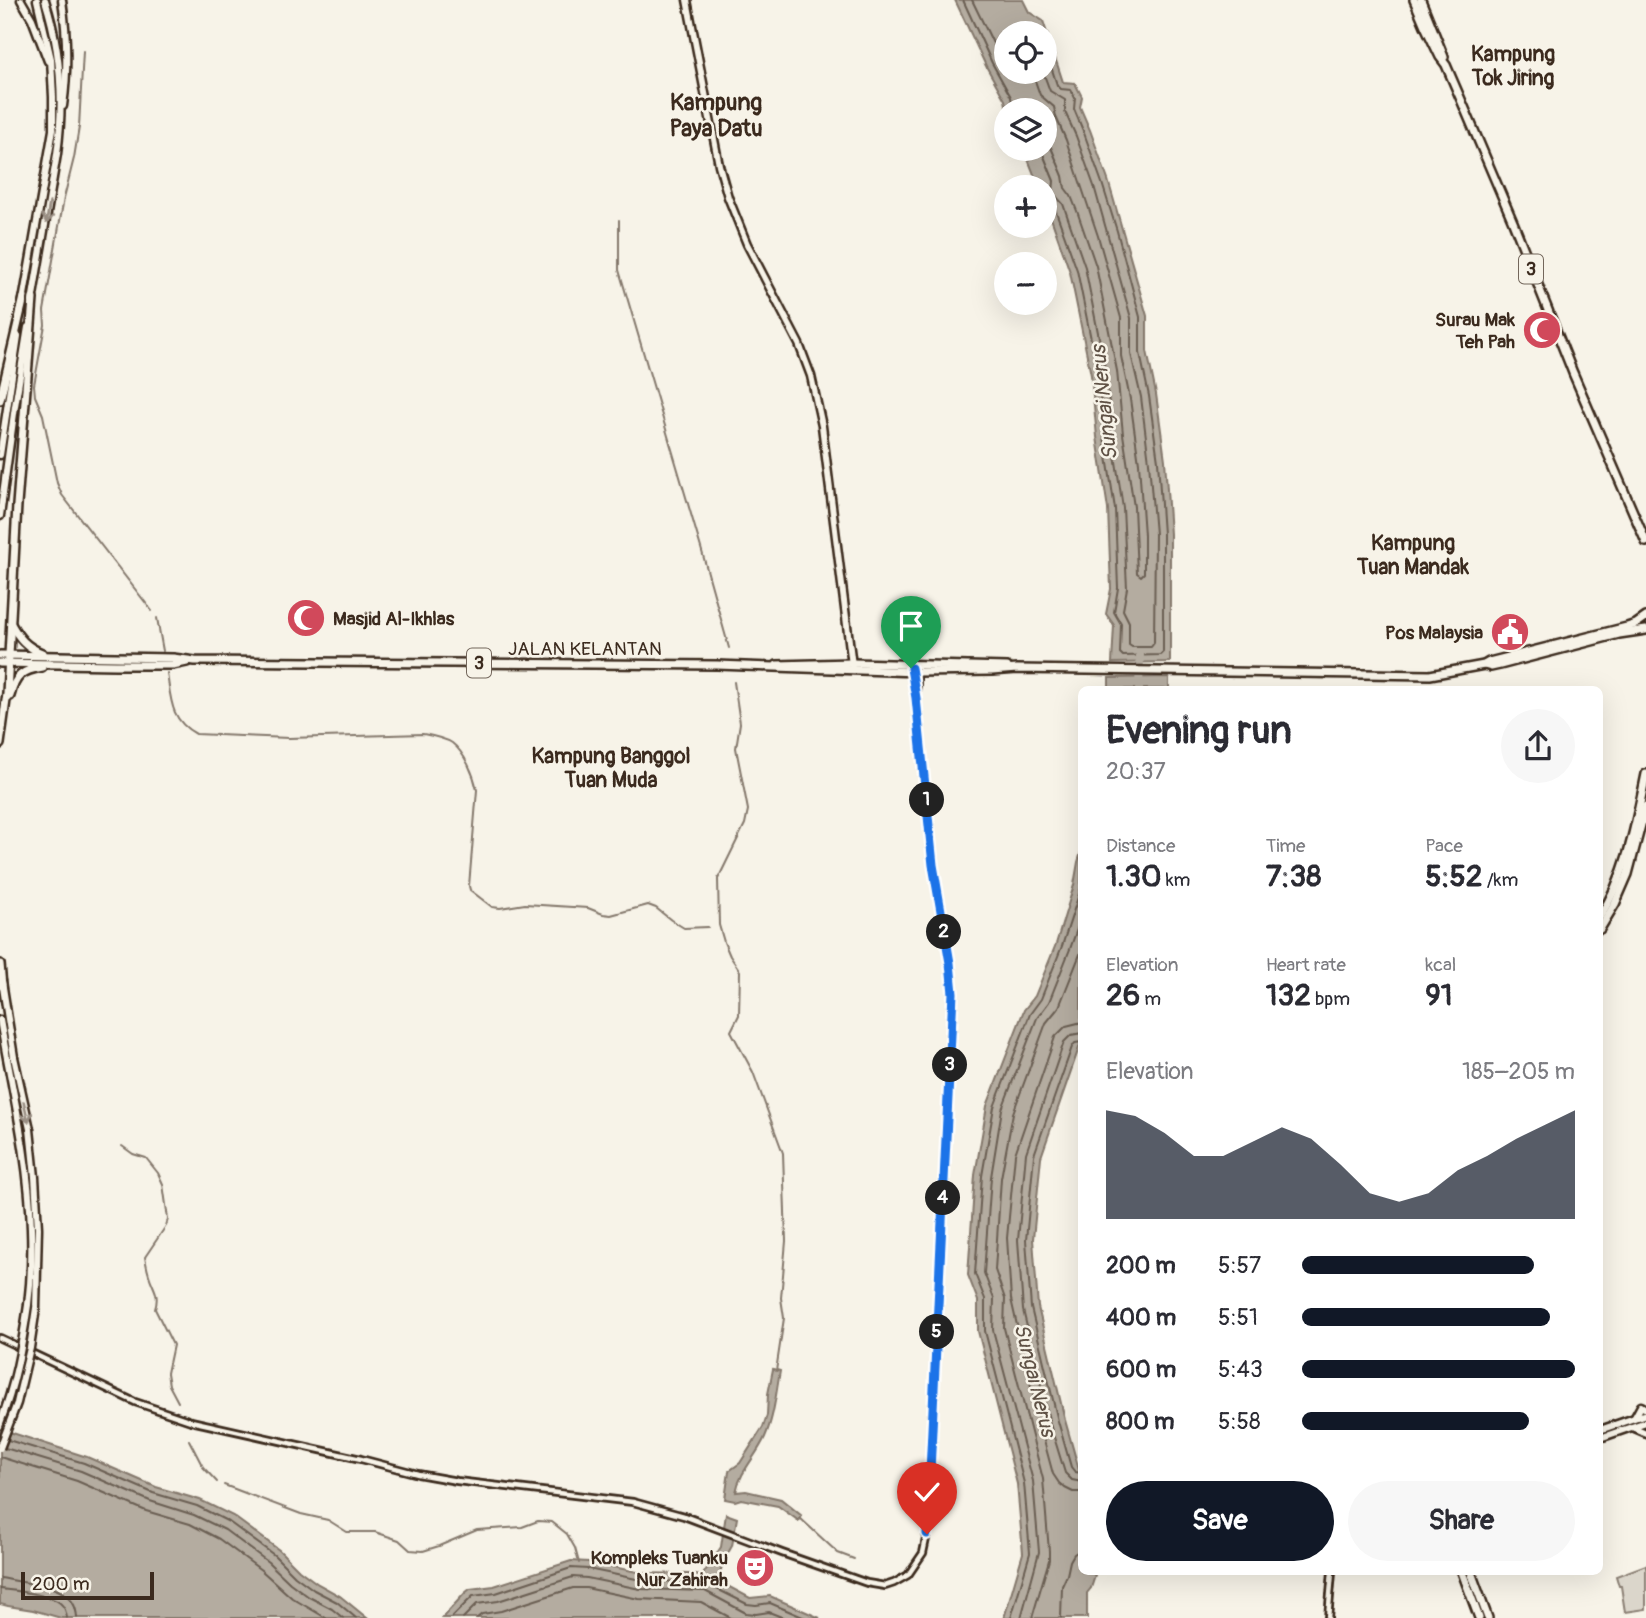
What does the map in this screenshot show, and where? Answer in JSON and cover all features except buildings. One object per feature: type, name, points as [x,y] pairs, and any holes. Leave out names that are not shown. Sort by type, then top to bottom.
[{"type":"highway","name":"3","points":[[1419,0],[1435,47],[1446,65],[1513,222],[1646,542]]},
{"type":"highway","points":[[0,400],[28,298]]},
{"type":"highway","points":[[0,744],[7,693],[4,659],[11,626],[28,298]]},
{"type":"highway","name":"3","points":[[1485,665],[1626,627],[1646,617]]},
{"type":"highway","points":[[0,636],[7,634],[11,626]]},
{"type":"highway","points":[[11,626],[28,647],[49,656]]},
{"type":"highway","name":"3","points":[[1485,665],[1500,665],[1619,634],[1646,630]]},
{"type":"highway","name":"JALAN KELANTAN","points":[[4,659],[49,656],[173,658],[195,661],[914,669],[1006,667],[1430,675],[1485,665]]},
{"type":"highway","name":"JALAN KELANTAN","points":[[4,659],[63,664],[173,665],[195,661]]},
{"type":"highway","points":[[5,711],[15,680],[23,672],[63,664]]},
{"type":"highway","points":[[0,683],[5,686],[7,693]]},
{"type":"highway","points":[[1603,911],[1626,862],[1646,774]]},
{"type":"highway","points":[[1603,924],[1628,874],[1646,806]]},
{"type":"highway","points":[[0,964],[2,986]]},
{"type":"highway","points":[[1463,1575],[1479,1618]]},
{"type":"highway","points":[[1472,1575],[1488,1618]]},
{"type":"main road","points":[[22,0],[52,73]]},
{"type":"main road","points":[[0,516],[52,130],[52,73],[37,0]]},
{"type":"main road","points":[[45,0],[59,67],[58,143]]},
{"type":"main road","points":[[0,455],[65,92],[66,53],[62,0]]},
{"type":"main road","points":[[687,0],[719,165],[728,197],[747,244],[799,344],[811,376],[822,426],[853,667]]},
{"type":"main road","points":[[0,972],[14,1057],[30,1129],[38,1227],[36,1308],[30,1348],[21,1390],[0,1448]]},
{"type":"main road","points":[[0,1020],[28,1183],[32,1231],[28,1305],[16,1374],[0,1423]]},
{"type":"main road","points":[[1603,1429],[1634,1418],[1641,1406],[1646,1411]]},
{"type":"main road","points":[[1603,1436],[1646,1422]]},
{"type":"main road","points":[[1632,1427],[1646,1433]]},
{"type":"street","points":[[0,1338],[135,1402],[191,1422],[418,1474],[633,1502],[684,1516],[835,1573],[881,1586],[894,1583],[908,1575],[919,1561],[927,1534],[953,993],[933,865],[914,669]]},
{"type":"street","points":[[1328,1618],[1332,1575]]},
{"type":"shaded area","points":[[1646,1565],[1646,1609],[1625,1612],[1621,1586],[1616,1576]]},
{"type":"water","points":[[955,0],[1023,0],[1029,12],[1043,21],[994,21],[994,80]]},
{"type":"water","points":[[1057,64],[1063,82],[1075,83],[1082,97],[1080,107],[1108,180],[1147,316],[1147,351],[1165,460],[1170,534],[1170,662],[1112,663],[1114,625],[1106,614],[1111,589],[1108,509],[1091,375],[1070,272],[1057,235],[1057,175],[1034,175],[1029,161],[1057,161],[1057,98],[1004,98],[996,84],[1057,84]]},
{"type":"water","points":[[1169,677],[1169,686],[1109,686],[1109,678]]},
{"type":"water","points":[[1078,862],[1078,1051],[1041,1157],[1033,1239],[1038,1307],[1078,1466],[1078,1575],[1095,1576],[1087,1593],[1087,1618],[1004,1618],[1023,1553],[1017,1484],[978,1331],[978,1301],[968,1275],[975,1175],[987,1106],[1024,1010],[1035,996],[1056,944]]},
{"type":"water","points":[[773,1369],[780,1371],[771,1421],[765,1437],[741,1477],[736,1492],[746,1491],[781,1499],[802,1516],[799,1521],[778,1506],[725,1499],[729,1471],[740,1463],[763,1427]]},
{"type":"water","points":[[0,1429],[87,1457],[156,1487],[200,1500],[233,1516],[279,1550],[299,1570],[340,1596],[367,1618],[61,1618],[0,1604]]},
{"type":"water","points":[[726,1514],[737,1518],[732,1546],[723,1562],[718,1581],[750,1598],[770,1596],[820,1618],[442,1618],[470,1589],[494,1586],[571,1561],[642,1573],[702,1576],[721,1547]]},
{"type":"waterway","points":[[83,51],[79,127],[44,311],[45,325],[34,385],[35,396],[43,415],[62,495],[152,611]]},
{"type":"waterway","points":[[619,220],[619,270],[729,648]]},
{"type":"waterway","points":[[157,618],[163,651]]},
{"type":"waterway","name":"Sungai Nerus","points":[[1139,686],[1140,655]]},
{"type":"waterway","points":[[167,673],[176,715],[196,734],[289,738],[423,734],[452,743],[468,765],[477,790],[469,886],[470,890],[492,907],[525,904],[588,908],[611,915],[648,905],[684,928],[708,927]]},
{"type":"waterway","points":[[734,682],[740,723],[736,748],[748,810],[745,824],[718,879],[719,925],[730,956],[740,971],[739,1015],[731,1031],[753,1072],[783,1153],[786,1241],[781,1298],[784,1318],[776,1371]]},
{"type":"waterway","points":[[122,1146],[133,1154],[146,1158],[163,1184],[168,1219],[145,1257],[156,1295],[155,1309],[173,1345],[167,1373],[169,1385],[178,1402]]},
{"type":"waterway","points":[[189,1440],[203,1467],[217,1482]]},
{"type":"waterway","points":[[224,1485],[301,1514],[328,1520],[347,1532],[375,1532],[399,1540],[410,1550],[423,1551],[477,1530],[522,1527],[538,1521],[552,1522],[567,1534],[579,1563]]},
{"type":"waterway","points":[[800,1518],[838,1553],[854,1559]]},
{"type":"place","name":"Surau Mak Teh Pah","points":[[1542,330]]},
{"type":"place","name":"Masjid Al-Ikhlas","points":[[306,618]]},
{"type":"place","name":"Pos Malaysia","points":[[1510,632]]},
{"type":"place","name":"Kompleks Tuanku Nur Zahirah","points":[[755,1568]]},
{"type":"district","name":"Kampung Tok Jiring","points":[[1513,66]]},
{"type":"district","name":"Kampung Paya Datu","points":[[716,115]]},
{"type":"district","name":"Kampung Tuan Mandak","points":[[1413,555]]},
{"type":"district","name":"Kampung Banggol Tuan Muda","points":[[611,768]]},
{"type":"route","points":[[911,668],[933,865],[953,993],[927,1534]]}]
